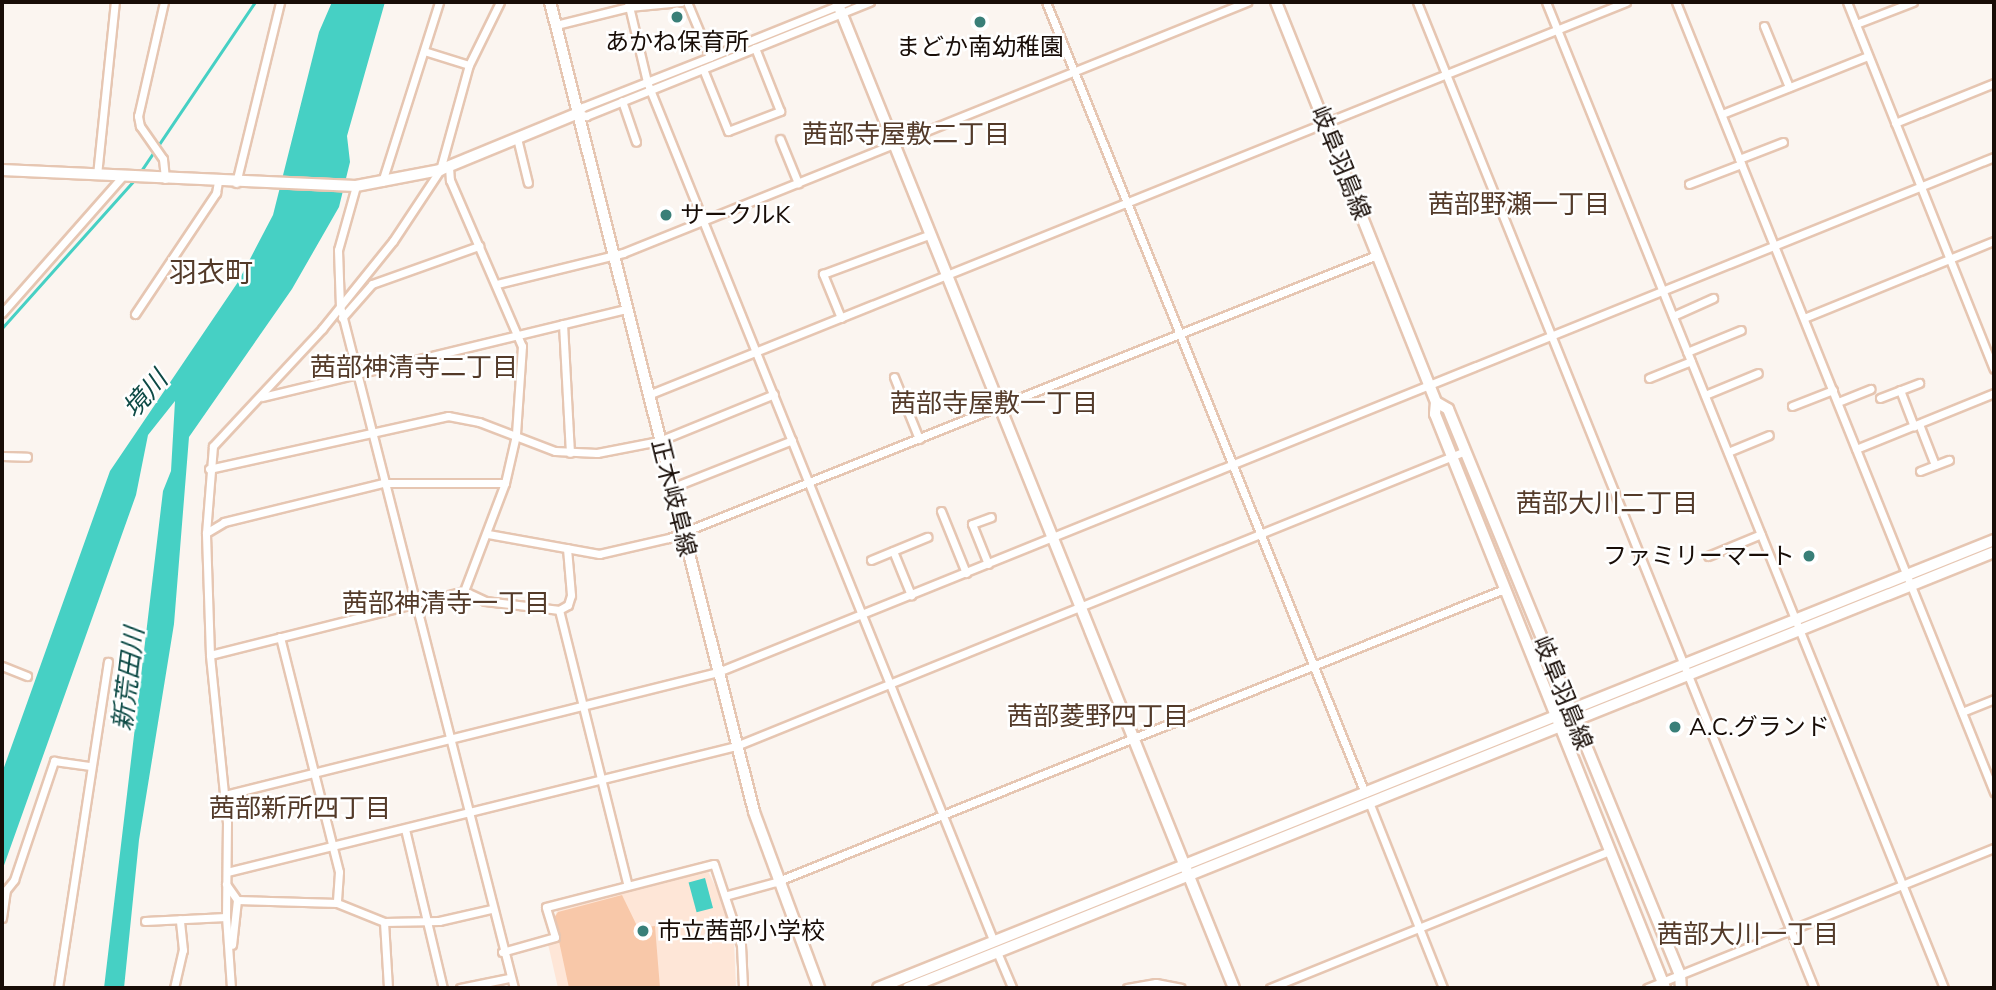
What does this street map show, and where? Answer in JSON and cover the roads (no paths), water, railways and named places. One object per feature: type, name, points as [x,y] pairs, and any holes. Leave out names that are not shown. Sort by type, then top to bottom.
[{"type":"street","points":[[97,176],[115,2]]},
{"type":"street","points":[[164,2],[138,116],[153,146],[163,159],[165,180]]},
{"type":"street","points":[[236,183],[280,2]]},
{"type":"street","points":[[382,183],[439,2]]},
{"type":"street","points":[[232,988],[226,917],[225,795],[210,655],[206,533],[209,469],[213,446],[221,434],[285,373],[393,241],[444,168],[469,65],[500,2]]},
{"type":"street","name":"正木岐阜線","points":[[550,2],[736,746],[776,881],[819,988]]},
{"type":"street","points":[[556,25],[629,5],[681,2]]},
{"type":"street","points":[[687,2],[709,57]]},
{"type":"street","points":[[578,113],[586,116],[709,57],[841,5],[870,2]]},
{"type":"street","points":[[1046,2],[1443,988]]},
{"type":"street","points":[[497,284],[613,256],[1247,2]]},
{"type":"street","name":"岐阜羽島線","points":[[1276,2],[1429,386],[1436,402],[1448,410],[1573,720],[1680,975],[1681,988]]},
{"type":"street","points":[[1417,2],[1814,988]]},
{"type":"street","points":[[1546,2],[1944,988]]},
{"type":"street","points":[[648,395],[1626,2]]},
{"type":"street","points":[[1676,2],[1994,792]]},
{"type":"street","points":[[1847,2],[1994,369]]},
{"type":"street","points":[[1856,24],[1913,2]]},
{"type":"street","points":[[629,5],[638,57],[649,86],[1012,988]]},
{"type":"street","points":[[2,170],[236,183],[353,186],[382,183],[444,168],[578,113],[583,107],[703,69],[755,48],[841,5]]},
{"type":"street","points":[[841,5],[1234,988]]},
{"type":"street","points":[[1764,26],[1789,87]]},
{"type":"street","points":[[703,69],[728,131],[780,111],[755,48]]},
{"type":"street","points":[[424,51],[469,65]]},
{"type":"street","points":[[1722,114],[1868,56]]},
{"type":"street","points":[[1895,123],[1994,83]]},
{"type":"street","points":[[622,101],[636,142]]},
{"type":"street","points":[[517,138],[528,183]]},
{"type":"street","points":[[780,139],[798,183]]},
{"type":"street","points":[[1689,184],[1783,142]]},
{"type":"street","points":[[225,795],[314,775],[718,672],[1994,158]]},
{"type":"street","points":[[444,168],[519,336],[516,435],[505,483],[488,534],[464,591]]},
{"type":"street","points":[[2,313],[123,178]]},
{"type":"street","points":[[135,314],[216,193],[218,182]]},
{"type":"street","points":[[353,186],[338,250],[342,318],[491,909],[514,988]]},
{"type":"street","points":[[841,318],[823,274],[931,234]]},
{"type":"street","points":[[1804,318],[1994,241]]},
{"type":"street","points":[[342,318],[372,284],[480,246]]},
{"type":"street","points":[[488,534],[600,554],[683,534],[1377,255]]},
{"type":"street","points":[[1673,316],[1713,298]]},
{"type":"street","points":[[261,397],[627,309]]},
{"type":"street","points":[[563,324],[570,453]]},
{"type":"street","points":[[1688,352],[1741,330]]},
{"type":"street","points":[[1649,378],[1691,361]]},
{"type":"street","points":[[280,394],[285,373]]},
{"type":"street","points":[[1705,395],[1758,373]]},
{"type":"street","points":[[894,377],[919,439]]},
{"type":"street","points":[[1880,398],[1919,383]]},
{"type":"street","points":[[1838,402],[1870,389]]},
{"type":"street","points":[[1791,406],[1833,390]]},
{"type":"street","points":[[1900,390],[1935,465]]},
{"type":"street","points":[[1856,449],[1994,393]]},
{"type":"street","points":[[209,469],[370,430],[448,416],[570,453],[597,453],[659,440],[774,394]]},
{"type":"street","name":"岐阜羽島線","points":[[1436,402],[1434,414],[1664,985]]},
{"type":"street","points":[[1728,452],[1769,435]]},
{"type":"street","points":[[671,488],[792,440]]},
{"type":"street","points":[[227,872],[333,848],[601,778],[736,746],[1465,451]]},
{"type":"street","points":[[2,456],[27,457]]},
{"type":"street","points":[[1920,471],[1949,460]]},
{"type":"street","points":[[206,533],[224,522],[383,483],[505,483]]},
{"type":"street","points":[[941,511],[966,573]]},
{"type":"street","points":[[988,564],[972,524],[991,517]]},
{"type":"street","points":[[1708,556],[1761,534]]},
{"type":"street","points":[[871,560],[927,537]]},
{"type":"street","points":[[1367,797],[1554,715],[1686,669],[1798,625],[1909,580],[1994,540]]},
{"type":"street","points":[[464,591],[468,597],[485,601],[559,610],[568,605],[571,594],[567,548]]},
{"type":"street","points":[[893,551],[911,595]]},
{"type":"street","points":[[1909,580],[1994,552]]},
{"type":"street","points":[[502,951],[555,937],[546,907],[714,864],[722,895],[776,881],[1504,589]]},
{"type":"street","points":[[210,655],[464,591]]},
{"type":"street","points":[[559,610],[628,886]]},
{"type":"street","points":[[280,637],[339,872],[337,902]]},
{"type":"street","points":[[58,988],[108,662]]},
{"type":"street","points":[[2,666],[27,676]]},
{"type":"street","points":[[878,988],[996,947],[1367,797],[1558,726],[1686,669]]},
{"type":"street","points":[[1962,712],[1994,699]]},
{"type":"street","points":[[2,918],[6,890],[14,880],[54,761],[91,766]]},
{"type":"street","points":[[405,829],[430,922],[443,988]]},
{"type":"street","points":[[1647,988],[1664,985],[1680,975],[1994,848]]},
{"type":"street","points":[[1270,988],[1609,851]]},
{"type":"street","points":[[226,884],[237,900],[229,952]]},
{"type":"street","points":[[728,895],[741,945],[743,988]]},
{"type":"street","points":[[237,900],[337,902],[384,922],[430,922],[491,909]]},
{"type":"street","points":[[145,921],[226,917]]},
{"type":"street","points":[[174,988],[183,950],[180,919]]},
{"type":"street","points":[[384,922],[388,988]]},
{"type":"street","points":[[908,988],[996,947]]},
{"type":"street","points":[[460,988],[509,978]]},
{"type":"street","points":[[1127,988],[1156,983],[1181,988]]},
{"type":"water","points":[[332,2],[385,2],[347,136],[350,162],[339,207],[292,289],[189,437],[174,624],[139,840],[124,988],[104,988],[163,491],[171,471],[175,401],[148,435],[136,495],[2,871],[2,773],[110,471],[238,282],[273,215],[319,32]]},
{"type":"water","points":[[705,878],[713,908],[697,912],[689,882]]},
{"type":"waterway","points":[[139,174],[255,2]]},
{"type":"waterway","points":[[2,328],[135,179]]},
{"type":"place","name":"あかね保育所","points":[[677,17]]},
{"type":"place","name":"まどか南幼稚園","points":[[980,22]]},
{"type":"place","name":"サークルK","points":[[666,215]]},
{"type":"place","name":"ファミリーマート","points":[[1809,556]]},
{"type":"place","name":"A.C.グランド","points":[[1675,727]]},
{"type":"place","name":"市立茜部小学校","points":[[643,931]]},
{"type":"district","name":"茜部寺屋敷二丁目","points":[[906,134]]},
{"type":"district","name":"茜部野瀬一丁目","points":[[1519,204]]},
{"type":"district","name":"羽衣町","points":[[211,272]]},
{"type":"district","name":"茜部神清寺二丁目","points":[[414,367]]},
{"type":"district","name":"茜部寺屋敷一丁目","points":[[994,403]]},
{"type":"district","name":"茜部大川二丁目","points":[[1607,503]]},
{"type":"district","name":"茜部神清寺一丁目","points":[[446,603]]},
{"type":"district","name":"茜部菱野四丁目","points":[[1098,716]]},
{"type":"district","name":"茜部新所四丁目","points":[[300,808]]},
{"type":"district","name":"茜部大川一丁目","points":[[1748,934]]},
{"type":"water label","name":"境川","points":[[145,394]]},
{"type":"water label","name":"新荒田川","points":[[128,679]]}]
